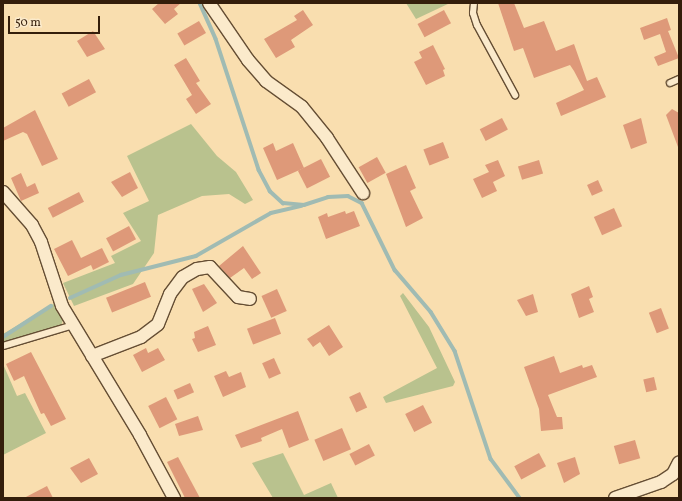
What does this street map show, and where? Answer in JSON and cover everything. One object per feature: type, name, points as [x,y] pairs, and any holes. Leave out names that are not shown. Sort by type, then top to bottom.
[{"type":"street","points":[[209,3],[262,76],[302,107],[328,138],[363,193]]},
{"type":"street","points":[[3,192],[32,225],[41,242],[62,306],[140,435],[174,498]]},
{"type":"street","points":[[92,356],[141,337],[158,324],[170,294],[183,277],[197,269],[210,267],[238,297],[250,299]]},
{"type":"street","points":[[615,498],[661,482],[672,474],[679,462]]},
{"type":"lane","points":[[474,3],[473,13],[477,25],[515,95]]},
{"type":"lane","points":[[670,83],[679,79]]},
{"type":"lane","points":[[3,346],[74,325]]},
{"type":"green space","points":[[406,3],[450,3],[416,19]]},
{"type":"green space","points":[[191,124],[217,156],[236,172],[253,200],[245,204],[229,194],[202,196],[158,215],[154,253],[133,284],[74,306],[63,283],[115,263],[111,256],[141,241],[123,213],[149,201],[127,156]]},
{"type":"green space","points":[[403,293],[429,327],[455,382],[453,386],[386,403],[383,397],[437,368],[400,296]]},
{"type":"green space","points":[[55,303],[63,320],[61,326],[3,342],[3,334]]},
{"type":"green space","points":[[3,364],[17,396],[25,393],[46,433],[3,455]]},
{"type":"green space","points":[[283,453],[304,495],[331,483],[338,498],[273,498],[252,463]]},
{"type":"building","points":[[159,3],[181,3],[174,9],[178,14],[165,24],[152,9]]},
{"type":"building","points":[[498,3],[514,3],[524,28],[544,21],[556,51],[574,44],[587,81],[597,77],[606,97],[561,116],[556,103],[584,90],[574,71],[570,65],[534,78],[523,48],[514,51]]},
{"type":"building","points":[[303,10],[313,25],[291,40],[295,47],[276,58],[264,39],[297,20],[294,16]]},
{"type":"building","points":[[444,10],[451,23],[425,37],[418,24]]},
{"type":"building","points":[[667,18],[671,30],[668,31],[679,58],[658,66],[654,57],[666,52],[660,34],[644,40],[640,28]]},
{"type":"building","points":[[199,21],[206,33],[184,46],[177,34]]},
{"type":"building","points":[[93,31],[105,49],[87,57],[77,41]]},
{"type":"building","points":[[433,45],[445,69],[443,70],[445,76],[426,85],[414,62],[422,58],[419,52]]},
{"type":"building","points":[[186,58],[200,81],[196,83],[211,104],[196,114],[186,99],[192,95],[174,65]]},
{"type":"building","points":[[89,79],[96,92],[69,107],[62,94]]},
{"type":"building","points":[[672,109],[679,113],[678,147],[666,115]]},
{"type":"building","points":[[35,110],[58,159],[42,166],[27,134],[23,132],[3,141],[3,128]]},
{"type":"building","points":[[502,118],[508,130],[486,141],[480,129]]},
{"type":"building","points":[[641,118],[647,143],[631,149],[623,125]]},
{"type":"building","points":[[443,142],[449,158],[429,165],[423,150]]},
{"type":"building","points":[[273,143],[276,151],[293,143],[304,168],[277,180],[263,148]]},
{"type":"building","points":[[377,157],[386,173],[367,183],[359,167]]},
{"type":"building","points":[[321,159],[330,177],[307,189],[298,171]]},
{"type":"building","points":[[498,160],[505,176],[493,182],[497,191],[482,198],[473,179],[489,172],[485,165]]},
{"type":"building","points":[[539,160],[543,173],[522,180],[518,166]]},
{"type":"building","points":[[406,165],[416,188],[410,191],[423,218],[406,227],[386,174]]},
{"type":"building","points":[[130,172],[138,188],[122,197],[111,182]]},
{"type":"building","points":[[21,173],[27,187],[35,183],[39,193],[21,201],[11,178]]},
{"type":"building","points":[[598,180],[603,191],[592,196],[587,185]]},
{"type":"building","points":[[79,192],[84,202],[53,218],[48,208]]},
{"type":"building","points":[[614,208],[622,226],[602,235],[594,217]]},
{"type":"building","points":[[345,211],[346,214],[354,211],[360,226],[326,239],[318,217],[327,213],[328,217]]},
{"type":"building","points":[[129,226],[136,239],[113,251],[106,238]]},
{"type":"building","points":[[72,240],[81,258],[102,248],[109,262],[93,270],[91,265],[68,276],[54,249]]},
{"type":"building","points":[[243,246],[261,273],[252,279],[244,268],[230,278],[219,266]]},
{"type":"building","points":[[145,282],[151,297],[112,313],[106,298]]},
{"type":"building","points":[[204,284],[217,303],[203,312],[192,289]]},
{"type":"building","points":[[589,286],[593,297],[589,299],[594,312],[579,318],[571,294]]},
{"type":"building","points":[[277,289],[287,311],[271,318],[261,296]]},
{"type":"building","points":[[533,294],[538,312],[526,316],[517,300]]},
{"type":"building","points":[[661,308],[669,329],[657,333],[649,313]]},
{"type":"building","points":[[275,318],[281,334],[253,345],[247,329]]},
{"type":"building","points":[[329,325],[343,347],[329,356],[320,342],[313,347],[307,339]]},
{"type":"building","points":[[208,326],[216,345],[198,352],[192,339],[195,338],[194,332]]},
{"type":"building","points":[[146,348],[148,353],[158,348],[165,360],[142,372],[133,355]]},
{"type":"building","points":[[31,352],[66,419],[51,426],[44,413],[41,414],[24,376],[14,381],[6,364]]},
{"type":"building","points":[[554,356],[560,373],[582,365],[583,368],[592,365],[597,377],[548,395],[557,417],[562,417],[563,429],[541,431],[539,409],[524,367]]},
{"type":"building","points":[[274,358],[281,374],[269,379],[262,363]]},
{"type":"building","points":[[226,371],[229,377],[241,372],[246,387],[223,397],[214,376]]},
{"type":"building","points":[[654,377],[657,390],[646,392],[643,379]]},
{"type":"building","points":[[190,383],[194,392],[178,399],[174,390]]},
{"type":"building","points":[[360,392],[367,407],[356,412],[349,397]]},
{"type":"building","points":[[166,397],[177,419],[160,428],[148,406]]},
{"type":"building","points":[[423,405],[432,423],[414,432],[405,414]]},
{"type":"building","points":[[298,411],[309,440],[289,448],[282,429],[261,438],[262,441],[241,448],[235,435]]},
{"type":"building","points":[[198,416],[203,430],[179,436],[175,424]]},
{"type":"building","points":[[342,428],[351,449],[323,461],[314,440]]},
{"type":"building","points":[[635,440],[640,458],[619,464],[614,446]]},
{"type":"building","points":[[369,444],[375,456],[355,466],[349,454]]},
{"type":"building","points":[[539,453],[546,466],[521,479],[514,466]]},
{"type":"building","points":[[178,457],[200,498],[185,498],[167,462]]},
{"type":"building","points":[[575,457],[580,474],[564,483],[557,463]]},
{"type":"building","points":[[89,458],[98,474],[81,483],[70,468]]},
{"type":"building","points":[[47,486],[53,498],[24,498]]},
{"type":"waterway","points":[[200,3],[216,39],[259,170],[270,191],[283,203],[304,205],[328,197],[348,196],[362,203],[395,270],[431,312],[455,351],[491,459],[520,498]]},
{"type":"waterway","points":[[70,298],[121,275],[196,256],[271,213],[301,206]]},
{"type":"waterway","points":[[3,337],[51,306]]}]
